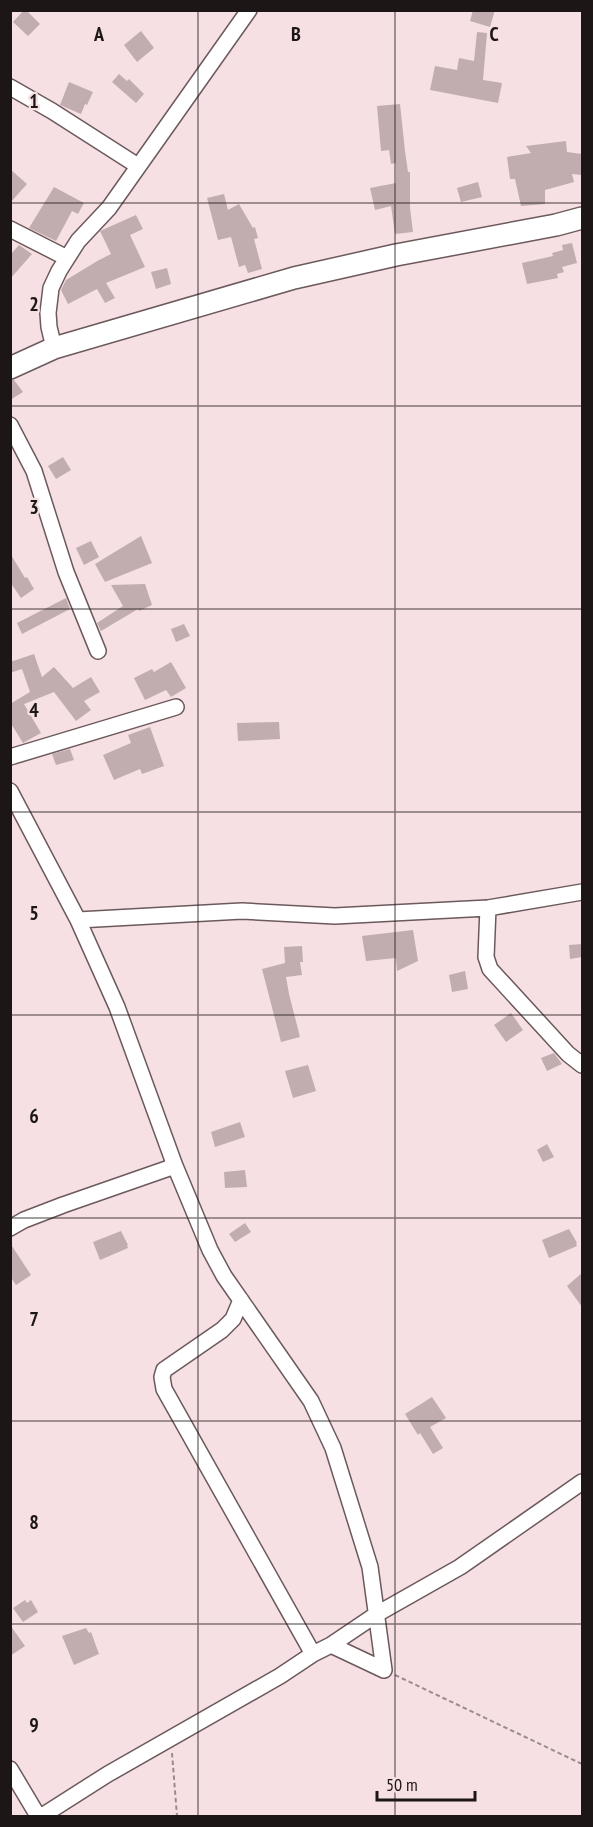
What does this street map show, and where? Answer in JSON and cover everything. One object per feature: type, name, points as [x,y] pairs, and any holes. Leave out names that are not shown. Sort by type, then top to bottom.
[{"type":"main road","points":[[10,368],[54,348],[294,278],[582,218]]},
{"type":"street","points":[[54,348],[48,313],[51,288],[67,258],[78,241],[109,208],[249,10]]},
{"type":"street","points":[[10,87],[61,116],[138,166]]},
{"type":"street","points":[[10,229],[67,258]]},
{"type":"street","points":[[10,425],[41,490],[66,572],[98,651]]},
{"type":"street","points":[[10,757],[176,707]]},
{"type":"street","points":[[10,791],[78,920],[117,1007],[175,1166],[210,1250],[224,1276],[311,1401],[333,1448],[370,1567],[384,1670]]},
{"type":"street","points":[[78,920],[242,911],[335,916],[488,908],[582,891]]},
{"type":"street","points":[[488,908],[486,957],[490,969],[568,1054],[582,1065]]},
{"type":"street","points":[[10,1228],[17,1217],[175,1166]]},
{"type":"street","points":[[241,1300],[233,1319],[222,1330],[164,1370],[162,1377],[164,1389],[313,1654]]},
{"type":"street","points":[[10,1769],[40,1816],[108,1773],[272,1681],[377,1614],[459,1567],[582,1482]]},
{"type":"street","points":[[331,1645],[384,1670]]},
{"type":"path","points":[[384,1670],[582,1764]]},
{"type":"path","points":[[171,1738],[177,1816]]},
{"type":"building","points":[[24,10],[40,24],[28,36],[13,22]]},
{"type":"building","points":[[473,10],[495,10],[490,27],[470,21]]},
{"type":"building","points":[[141,31],[154,48],[137,62],[124,45]]},
{"type":"building","points":[[477,32],[487,33],[483,80],[502,83],[498,103],[430,90],[435,66],[457,70],[459,58],[474,61]]},
{"type":"building","points":[[119,74],[127,81],[129,79],[144,94],[136,103],[112,82]]},
{"type":"building","points":[[69,82],[93,92],[81,114],[60,105]]},
{"type":"building","points":[[400,104],[408,172],[410,172],[413,232],[395,234],[391,206],[375,210],[370,188],[396,183],[396,163],[391,164],[389,150],[381,151],[377,106]]},
{"type":"building","points":[[566,141],[567,152],[582,154],[582,175],[572,174],[574,182],[545,190],[545,204],[521,206],[515,179],[510,179],[507,157],[531,153],[526,146]]},
{"type":"building","points":[[10,169],[27,184],[10,203]]},
{"type":"building","points":[[478,182],[482,197],[461,202],[457,188]]},
{"type":"building","points":[[54,187],[84,203],[78,214],[72,211],[56,241],[29,228]]},
{"type":"building","points":[[224,194],[228,210],[239,204],[253,228],[255,227],[258,238],[254,239],[262,269],[248,273],[245,265],[239,267],[231,237],[218,240],[207,198]]},
{"type":"building","points":[[136,215],[143,229],[130,235],[145,267],[106,283],[115,298],[105,303],[97,289],[68,304],[61,290],[66,280],[111,254],[100,231]]},
{"type":"building","points":[[572,243],[577,263],[562,267],[564,272],[557,274],[558,278],[527,284],[522,263],[553,256],[552,253],[563,250],[562,245]]},
{"type":"building","points":[[19,245],[32,254],[10,279],[10,255]]},
{"type":"building","points":[[167,268],[171,284],[156,289],[151,272]]},
{"type":"building","points":[[10,380],[14,380],[23,392],[10,400]]},
{"type":"building","points":[[63,457],[71,470],[56,479],[48,466]]},
{"type":"building","points":[[141,536],[152,563],[105,582],[95,564]]},
{"type":"building","points":[[91,541],[99,557],[84,565],[76,548]]},
{"type":"building","points":[[10,553],[34,589],[21,598],[10,582]]},
{"type":"building","points":[[145,584],[152,605],[139,611],[138,609],[101,631],[97,623],[123,606],[111,585]]},
{"type":"building","points":[[66,598],[70,609],[22,634],[17,623]]},
{"type":"building","points":[[184,624],[190,636],[176,642],[171,629]]},
{"type":"building","points":[[34,654],[42,677],[54,667],[73,688],[91,677],[100,692],[84,701],[91,710],[76,721],[54,692],[24,704],[41,733],[23,743],[10,722],[10,704],[30,692],[22,669],[10,673],[10,662]]},
{"type":"building","points":[[171,662],[186,688],[171,697],[166,690],[145,700],[134,678],[152,669],[154,672]]},
{"type":"building","points":[[279,722],[280,739],[238,741],[237,723]]},
{"type":"building","points":[[150,727],[164,766],[142,774],[140,769],[114,780],[103,755],[131,743],[128,735]]},
{"type":"building","points":[[70,749],[74,760],[56,765],[52,754]]},
{"type":"building","points":[[413,930],[418,961],[397,971],[396,958],[366,961],[362,936]]},
{"type":"building","points":[[582,944],[582,957],[570,959],[569,945]]},
{"type":"building","points":[[302,946],[303,962],[300,962],[302,975],[286,977],[300,1037],[281,1042],[262,969],[285,963],[284,947]]},
{"type":"building","points":[[465,971],[468,989],[452,992],[449,975]]},
{"type":"building","points":[[511,1013],[523,1030],[506,1042],[494,1025]]},
{"type":"building","points":[[554,1053],[562,1064],[547,1071],[541,1058]]},
{"type":"building","points":[[308,1065],[316,1091],[293,1098],[285,1071]]},
{"type":"building","points":[[240,1122],[245,1137],[215,1147],[211,1132]]},
{"type":"building","points":[[547,1144],[554,1157],[543,1162],[537,1150]]},
{"type":"building","points":[[245,1170],[247,1187],[225,1188],[224,1172]]},
{"type":"building","points":[[245,1223],[251,1232],[235,1242],[229,1234]]},
{"type":"building","points":[[569,1229],[577,1246],[549,1258],[542,1240]]},
{"type":"building","points":[[121,1231],[128,1248],[100,1260],[93,1242]]},
{"type":"building","points":[[10,1243],[31,1275],[16,1285],[10,1276]]},
{"type":"building","points":[[582,1273],[582,1307],[567,1286]]},
{"type":"building","points":[[432,1397],[446,1418],[430,1427],[443,1448],[433,1454],[405,1414]]},
{"type":"building","points":[[25,1600],[27,1603],[31,1600],[38,1612],[23,1622],[13,1608]]},
{"type":"building","points":[[10,1625],[25,1646],[10,1656]]},
{"type":"building","points":[[86,1628],[89,1633],[91,1632],[99,1654],[74,1665],[62,1636]]}]
